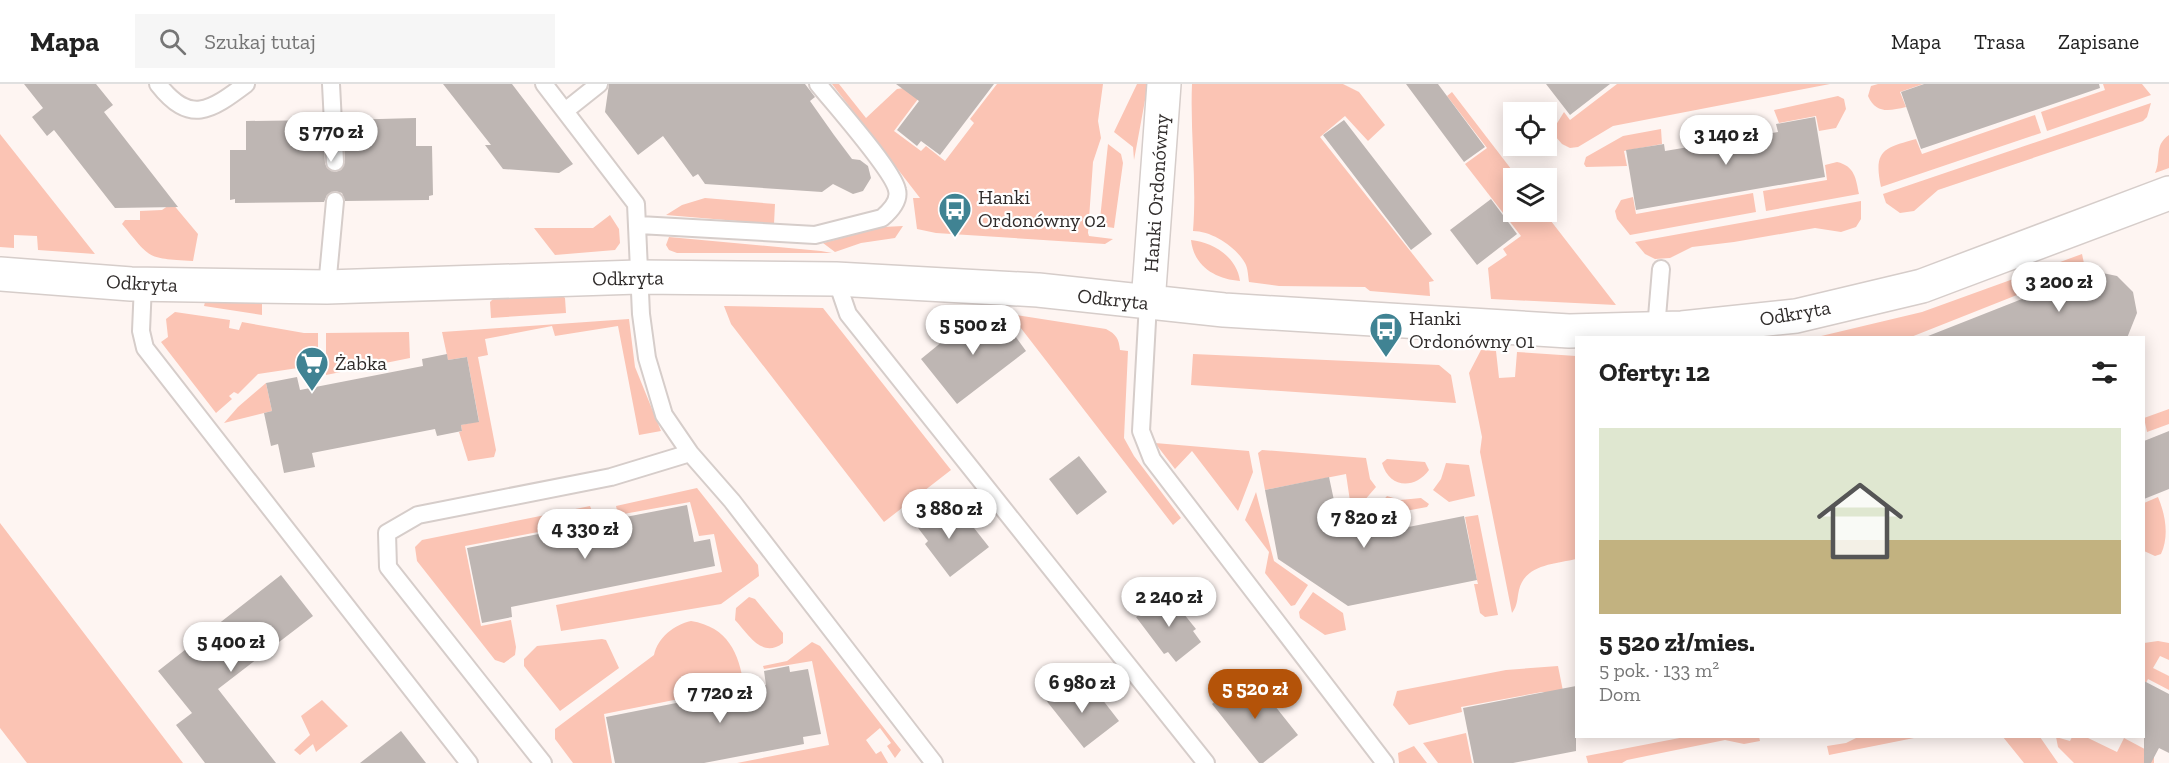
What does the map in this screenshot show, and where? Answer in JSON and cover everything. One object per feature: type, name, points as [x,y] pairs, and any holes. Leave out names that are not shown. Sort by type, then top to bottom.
[{"type":"street","name":"Hanki Ordonówny","points":[[1148,303],[1164,84]]},
{"type":"street","name":"Odkryta","points":[[0,274],[143,284],[327,287],[638,277],[836,279],[1038,290],[1224,310],[1569,331],[1656,329],[1796,315],[1922,286],[2169,193]]},
{"type":"lane","points":[[158,84],[167,96],[183,109],[201,111],[216,107],[246,84]]},
{"type":"lane","points":[[331,84],[334,162]]},
{"type":"lane","points":[[544,84],[636,204],[639,225],[638,277],[647,358],[664,416],[690,453],[732,501],[934,763]]},
{"type":"lane","points":[[565,111],[599,84]]},
{"type":"lane","points":[[639,225],[815,235],[882,218],[889,212],[897,198],[897,189],[887,171],[818,84]]},
{"type":"lane","points":[[327,287],[335,201]]},
{"type":"lane","points":[[1656,329],[1661,269]]},
{"type":"lane","points":[[836,279],[848,314],[1206,763]]},
{"type":"lane","points":[[143,284],[141,317],[145,348],[467,762]]},
{"type":"lane","points":[[1148,303],[1141,431],[1152,459],[1385,763]]},
{"type":"lane","points":[[543,763],[388,567],[387,533],[418,515],[601,479],[690,453]]},
{"type":"shaded area","points":[[832,84],[839,84],[866,118],[897,89],[904,88],[918,99],[894,131],[921,151],[926,146],[945,161],[974,123],[970,119],[997,84],[1103,84],[1098,121],[1101,138],[1093,162],[1088,233],[1089,236],[1113,239],[1105,244],[936,233],[917,229],[913,198],[920,198]]},
{"type":"shaded area","points":[[1137,84],[1148,84],[1134,160],[1133,147],[1114,132]]},
{"type":"shaded area","points":[[1192,84],[1343,84],[1359,92],[1385,125],[1368,141],[1345,116],[1320,137],[1434,281],[1429,282],[1430,296],[1370,291],[1365,287],[1279,286],[1249,282],[1246,265],[1236,251],[1215,237],[1193,231]]},
{"type":"shaded area","points":[[1617,84],[1830,84],[1613,126],[1578,147],[1570,148],[1557,138],[1557,123],[1564,112],[1570,120]]},
{"type":"shaded area","points":[[1923,84],[1900,92],[1906,107],[1884,110],[1875,106],[1868,96],[1871,86]]},
{"type":"shaded area","points":[[2103,84],[2142,84],[2151,95],[2047,131],[2041,112],[2105,90]]},
{"type":"shaded area","points":[[1452,92],[1510,168],[1503,168],[1503,213],[1465,164],[1487,148],[1447,96]]},
{"type":"shaded area","points":[[1838,96],[1844,99],[1846,109],[1836,128],[1819,131],[1816,116],[1779,123],[1774,110]]},
{"type":"shaded area","points":[[2151,103],[2147,117],[2143,121],[1938,190],[1914,211],[1900,213],[1886,203],[1883,194]]},
{"type":"shaded area","points":[[2035,115],[2041,133],[1881,187],[1880,158],[1889,148],[1916,139],[1922,154]]},
{"type":"shaded area","points":[[1661,129],[1662,144],[1624,151],[1627,166],[1586,167],[1584,164],[1586,157],[1623,136]]},
{"type":"shaded area","points":[[0,134],[95,254],[38,250],[37,236],[14,235],[14,248],[0,247]]},
{"type":"shaded area","points":[[2169,135],[2169,168],[2155,173],[2159,148]]},
{"type":"shaded area","points":[[1108,144],[1121,154],[1123,163],[1114,228],[1102,226],[1100,219]]},
{"type":"shaded area","points":[[1837,162],[1851,170],[1859,194],[1766,211],[1763,191],[1827,180],[1825,165]]},
{"type":"shaded area","points":[[1753,193],[1756,212],[1630,235],[1617,219],[1615,211],[1621,200],[1633,197],[1636,214]]},
{"type":"shaded area","points":[[705,198],[775,204],[774,224],[666,215],[682,205]]},
{"type":"shaded area","points":[[1861,201],[1861,219],[1856,227],[1841,232],[1815,228],[1692,247],[1670,258],[1655,259],[1645,254],[1635,242]]},
{"type":"shaded area","points":[[172,203],[198,234],[193,261],[166,259],[151,255],[139,245],[122,224],[125,220],[140,220],[140,211],[162,210]]},
{"type":"shaded area","points":[[610,215],[619,229],[620,243],[615,250],[555,255],[534,228],[593,228]]},
{"type":"shaded area","points":[[1510,222],[1552,222],[1616,305],[1491,299],[1488,268],[1507,255],[1503,249],[1521,236]]},
{"type":"shaded area","points":[[903,226],[895,238],[861,243],[835,252],[823,243],[883,227]]},
{"type":"shaded area","points":[[669,237],[832,253],[677,253],[669,250],[666,245]]},
{"type":"shaded area","points":[[1191,240],[1208,244],[1223,252],[1234,265],[1240,281],[1223,278],[1208,270],[1197,258]]},
{"type":"shaded area","points":[[2082,254],[2085,268],[1914,336],[1821,336],[1922,312]]},
{"type":"shaded area","points":[[562,295],[565,298],[566,313],[491,318],[490,302],[495,297]]},
{"type":"shaded area","points":[[205,302],[262,303],[262,315],[204,306]]},
{"type":"shaded area","points":[[724,306],[823,308],[951,470],[884,522],[731,324]]},
{"type":"shaded area","points":[[175,312],[230,320],[229,328],[239,330],[242,322],[304,333],[318,333],[318,365],[258,374],[238,394],[234,392],[229,396],[232,399],[216,413],[161,342],[168,337],[166,319]]},
{"type":"shaded area","points":[[1010,314],[1106,329],[1116,337],[1120,350],[1128,351],[1124,438],[1134,456],[1181,518],[1173,525]]},
{"type":"shaded area","points":[[629,319],[635,367],[661,431],[639,435],[618,326],[555,336],[552,326],[485,339],[488,355],[478,357],[496,450],[494,457],[468,461],[459,432],[462,431],[461,425],[479,421],[467,357],[448,360],[442,332]]},
{"type":"shaded area","points":[[409,332],[410,358],[326,375],[326,333]]},
{"type":"shaded area","points":[[1481,350],[1496,351],[1499,378],[1515,377],[1517,352],[1575,356],[1575,559],[1542,567],[1528,575],[1522,581],[1512,613],[1480,452],[1482,437],[1469,373]]},
{"type":"shaded area","points":[[1193,354],[1439,365],[1451,375],[1456,403],[1191,385]]},
{"type":"shaded area","points":[[266,383],[272,411],[224,423],[238,407]]},
{"type":"shaded area","points":[[2169,409],[2169,424],[2147,432],[2145,418]]},
{"type":"shaded area","points":[[1155,443],[1249,451],[1253,472],[1238,511],[1192,451],[1175,469]]},
{"type":"shaded area","points":[[1262,450],[1366,458],[1370,479],[1376,487],[1357,509],[1351,508],[1346,474],[1265,490],[1258,453]]},
{"type":"shaded area","points":[[1387,459],[1425,462],[1429,470],[1416,481],[1402,483],[1390,477],[1385,471],[1382,463]]},
{"type":"shaded area","points":[[1446,463],[1469,465],[1475,496],[1449,502],[1433,490],[1441,479]]},
{"type":"shaded area","points":[[697,488],[758,565],[759,576],[721,604],[561,631],[556,605],[722,572],[714,534],[699,536],[690,502],[618,515],[616,506]]},
{"type":"shaded area","points":[[1256,492],[1274,561],[1308,585],[1295,605],[1291,606],[1265,573],[1269,552],[1245,520]]},
{"type":"shaded area","points":[[1387,496],[1400,500],[1421,498],[1429,504],[1427,507],[1373,517],[1370,515]]},
{"type":"shaded area","points":[[2158,497],[2165,519],[2165,541],[2161,554],[2155,556],[2145,551],[2145,503]]},
{"type":"shaded area","points":[[590,506],[596,521],[465,546],[481,626],[511,620],[516,647],[515,655],[504,663],[495,660],[417,561],[415,547],[422,540]]},
{"type":"shaded area","points":[[1478,515],[1498,615],[1485,617],[1480,613],[1474,584],[1478,584],[1465,517]]},
{"type":"shaded area","points":[[0,523],[183,763],[27,763],[0,728]]},
{"type":"shaded area","points":[[1313,592],[1343,613],[1346,630],[1325,635],[1300,618],[1299,612]]},
{"type":"shaded area","points":[[749,597],[755,599],[783,633],[783,643],[775,647],[762,647],[735,620],[736,608]]},
{"type":"shaded area","points":[[691,621],[714,629],[730,643],[739,663],[744,686],[604,714],[612,763],[573,763],[555,739],[555,729],[654,655],[659,643],[668,633],[679,625]]},
{"type":"shaded area","points":[[606,640],[619,668],[560,711],[524,666],[524,659],[537,646]]},
{"type":"shaded area","points":[[2158,641],[2169,643],[2169,660],[2160,656],[2153,668],[2169,676],[2169,690],[2148,679],[2145,685],[2145,643]]},
{"type":"shaded area","points":[[812,642],[820,646],[901,750],[895,758],[887,746],[891,743],[880,728],[866,740],[876,754],[881,751],[888,763],[737,763],[829,745],[812,661],[764,669],[763,666],[787,661]]},
{"type":"shaded area","points":[[1558,666],[1564,696],[1542,692],[1461,707],[1462,712],[1409,725],[1393,705],[1397,691],[1506,670]]},
{"type":"shaded area","points":[[322,700],[348,726],[316,752],[313,744],[300,755],[294,750],[310,735],[301,716]]},
{"type":"shaded area","points":[[1466,733],[1472,763],[1438,763],[1423,743]]},
{"type":"shaded area","points":[[1680,738],[1759,738],[1760,741],[1744,744],[1725,740],[1627,760],[1622,763],[1588,763],[1586,756]]},
{"type":"shaded area","points":[[1856,738],[1914,738],[1829,755],[1827,746],[1846,743]]},
{"type":"shaded area","points":[[2004,738],[2041,738],[2058,763],[2024,763]]},
{"type":"shaded area","points":[[2056,738],[2070,741],[2072,738],[2088,738],[2117,752],[2124,738],[2154,754],[2154,763],[2074,763],[2058,747]]},
{"type":"shaded area","points":[[1414,746],[1427,763],[1399,763],[1398,753]]},
{"type":"building","points":[[24,84],[96,84],[113,105],[104,112],[178,207],[115,208],[54,130],[47,136],[32,117],[43,108]]},
{"type":"building","points":[[443,84],[512,84],[573,164],[559,173],[503,169],[485,145],[491,145]]},
{"type":"building","points":[[609,84],[805,84],[815,97],[810,101],[852,159],[860,160],[868,166],[871,178],[863,191],[853,194],[833,184],[822,192],[705,184],[698,174],[693,177],[663,136],[638,155],[605,112]]},
{"type":"building","points":[[896,84],[994,84],[940,155],[921,141],[917,146],[897,130],[919,101]]},
{"type":"building","points":[[1406,84],[1438,84],[1485,147],[1464,162]]},
{"type":"building","points":[[1546,84],[1610,84],[1570,115]]},
{"type":"building","points":[[1924,84],[2099,84],[2100,88],[1921,149],[1901,92]]},
{"type":"building","points":[[1815,117],[1825,177],[1636,210],[1626,150],[1664,144],[1665,151],[1778,132],[1776,124]]},
{"type":"building","points":[[416,118],[416,146],[432,146],[433,195],[429,196],[429,200],[345,201],[342,193],[335,191],[327,195],[324,202],[235,203],[235,199],[230,200],[230,150],[246,150],[246,121],[322,120],[325,163],[327,168],[335,172],[341,170],[345,162],[343,120]]},
{"type":"building","points":[[1344,120],[1432,234],[1411,250],[1323,135]]},
{"type":"building","points":[[1491,199],[1503,215],[1503,222],[1508,222],[1517,234],[1477,265],[1450,230]]},
{"type":"building","points":[[2093,271],[2117,276],[2133,292],[2137,313],[2128,336],[1928,336]]},
{"type":"building","points":[[970,319],[1005,322],[1026,351],[957,404],[921,359]]},
{"type":"building","points":[[447,354],[448,360],[467,357],[479,422],[461,425],[462,431],[437,436],[435,429],[312,453],[315,467],[284,473],[278,444],[271,446],[264,413],[272,411],[266,383],[297,377],[300,390],[423,366],[422,359]]},
{"type":"building","points":[[2169,431],[2169,489],[2145,499],[2145,441]]},
{"type":"building","points":[[1079,456],[1107,492],[1077,515],[1049,479]]},
{"type":"building","points":[[1329,477],[1338,519],[1363,536],[1464,516],[1477,580],[1348,606],[1278,559],[1265,490]]},
{"type":"building","points":[[934,503],[950,524],[974,528],[989,547],[950,577],[925,544],[928,541],[912,520]]},
{"type":"building","points":[[687,505],[694,542],[710,539],[715,566],[511,607],[512,617],[482,623],[467,548]]},
{"type":"building","points":[[281,575],[313,616],[218,689],[276,763],[205,763],[176,725],[192,713],[158,671]]},
{"type":"building","points":[[1167,593],[1196,629],[1193,631],[1201,642],[1176,662],[1168,652],[1164,654],[1136,617]]},
{"type":"building","points":[[789,666],[790,672],[808,669],[821,734],[803,737],[804,744],[704,763],[615,763],[606,717],[766,685],[764,671]]},
{"type":"building","points":[[1067,681],[1082,700],[1095,690],[1119,721],[1084,748],[1045,699]]},
{"type":"building","points":[[1255,681],[1298,735],[1263,763],[1259,763],[1212,704],[1237,684]]},
{"type":"building","points":[[2145,682],[2169,694],[2169,753],[2159,748],[2151,763],[2144,763]]},
{"type":"building","points":[[1575,686],[1576,751],[1513,763],[1474,763],[1463,708]]},
{"type":"building","points":[[401,731],[426,763],[360,763]]},
{"type":"place","name":"Hanki Ordonówny 02","points":[[955,238]]},
{"type":"place","name":"Hanki Ordonówny 01","points":[[1386,358]]},
{"type":"place","name":"Żabka","points":[[312,392]]}]
